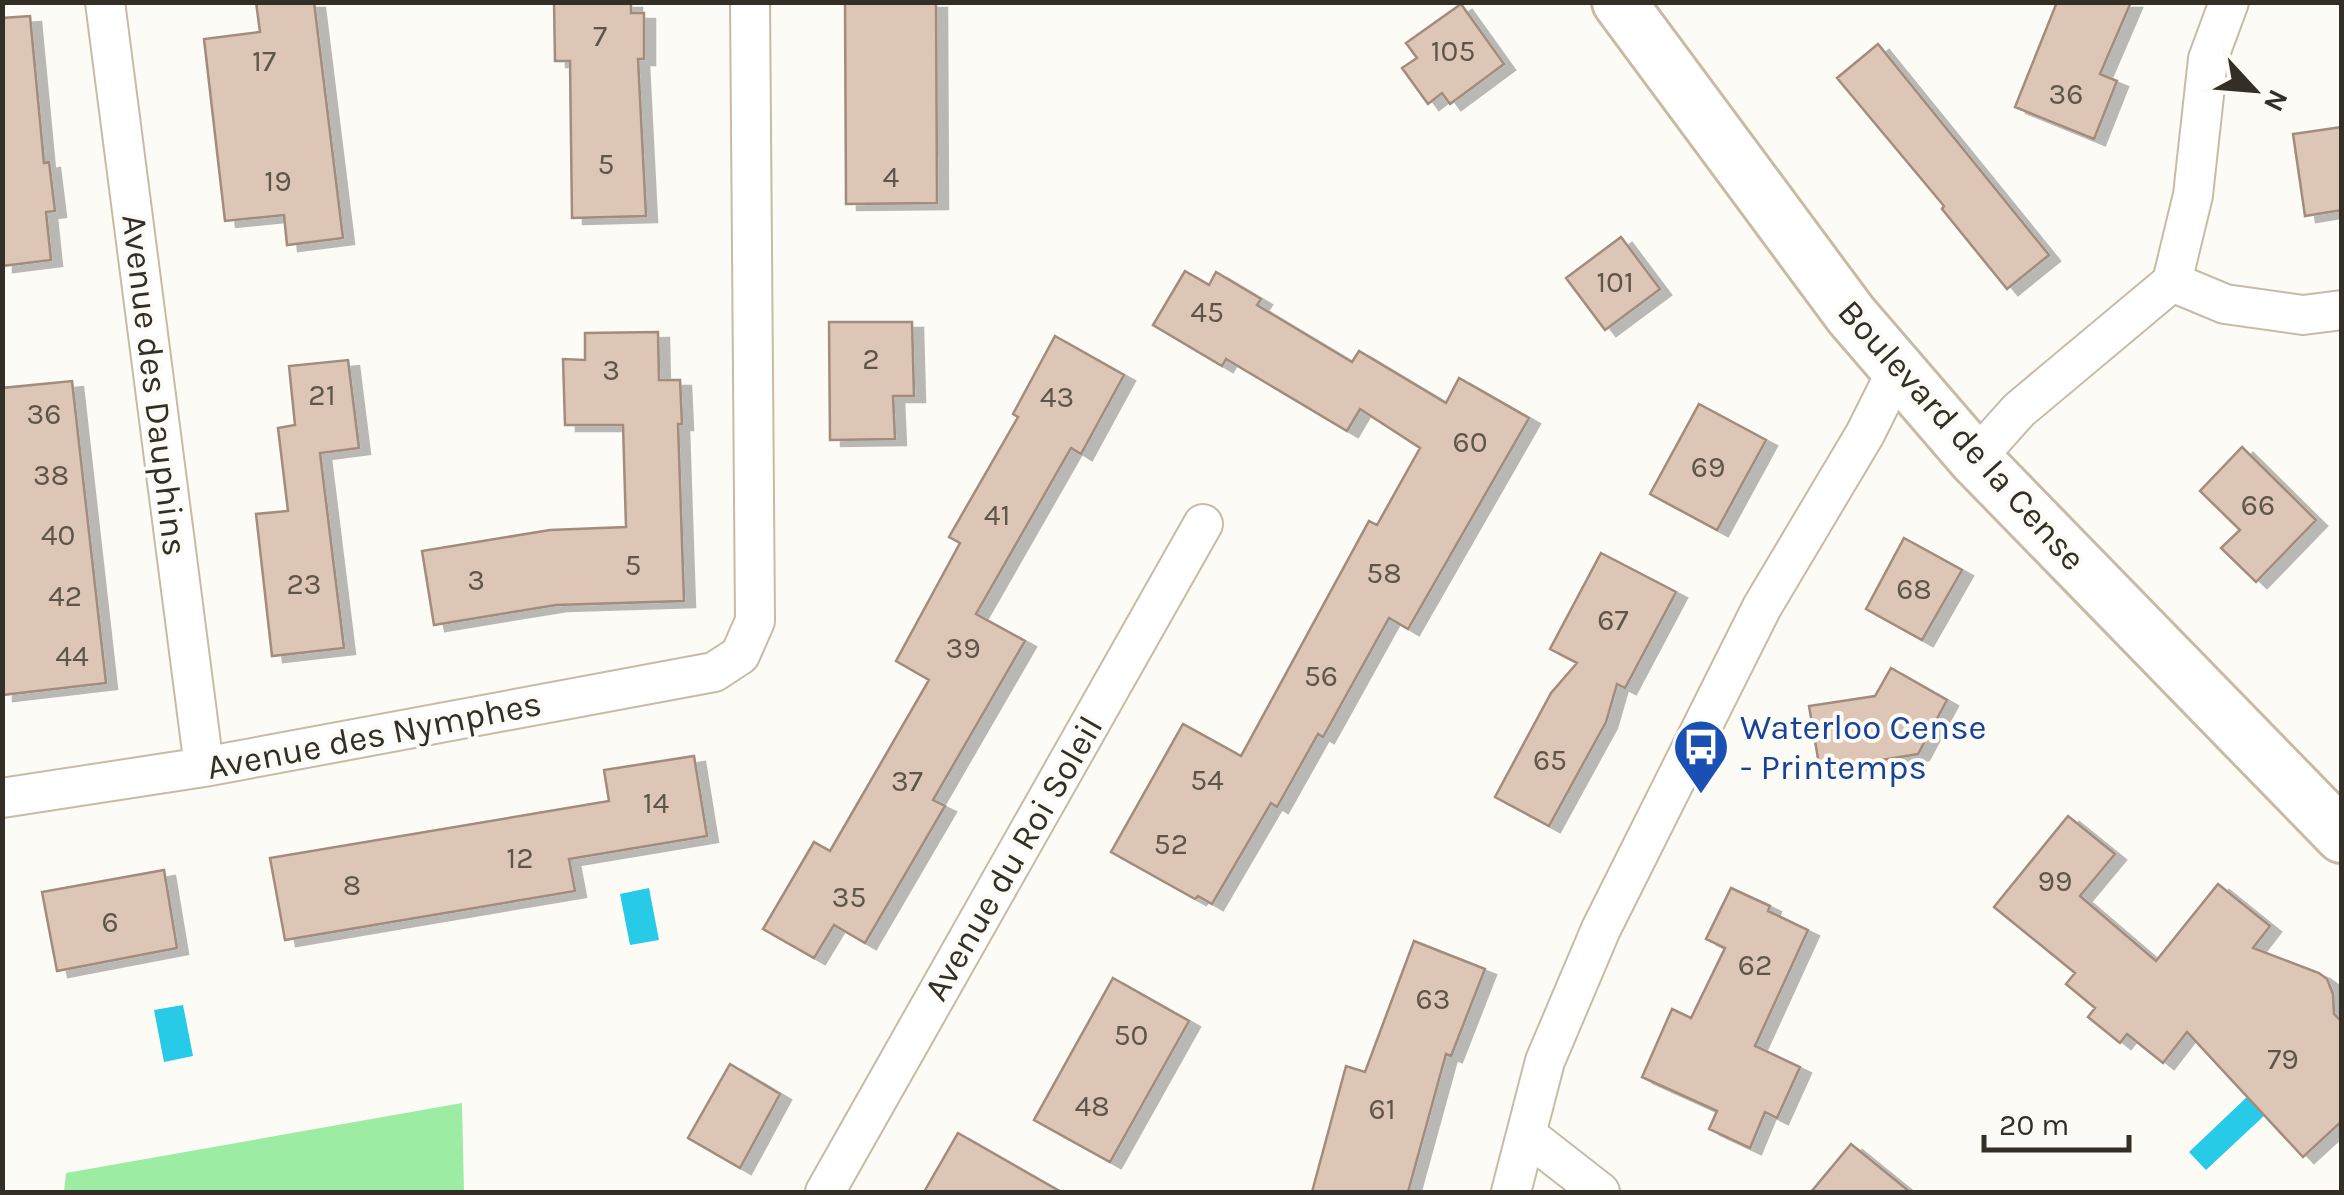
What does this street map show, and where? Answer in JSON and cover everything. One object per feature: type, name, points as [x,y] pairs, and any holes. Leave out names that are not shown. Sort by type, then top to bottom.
[{"type":"main road","name":"Boulevard de la Cense","points":[[1618,2],[1851,315],[1975,458],[2342,836]]},
{"type":"street","name":"Avenue des Dauphins","points":[[105,2],[204,767]]},
{"type":"street","name":"Avenue des Nymphes","points":[[2,798],[204,767],[714,672],[740,655],[755,621],[750,2]]},
{"type":"street","points":[[1975,458],[2019,410],[2172,282],[2193,195],[2208,59],[2229,2]]},
{"type":"street","points":[[2172,282],[2224,304],[2303,315],[2342,310]]},
{"type":"street","points":[[1511,1192],[1546,1061],[1601,928],[1762,607],[1865,434],[1898,368]]},
{"type":"street","name":"Avenue du Roi Soleil","points":[[825,1192],[1203,524]]},
{"type":"street","points":[[1528,1135],[1600,1192]]},
{"type":"green space","points":[[462,1103],[464,1192],[64,1192],[66,1173]]},
{"type":"water","points":[[649,888],[659,940],[630,945],[620,894]]},
{"type":"water","points":[[183,1005],[193,1056],[164,1062],[154,1010]]},
{"type":"water","points":[[2249,1095],[2267,1113],[2206,1170],[2189,1152]]},
{"type":"building","points":[[256,2],[314,2],[343,238],[287,245],[284,215],[225,221],[204,39],[260,32]]},
{"type":"building","points":[[554,2],[631,2],[631,13],[644,13],[644,59],[638,59],[646,216],[572,218],[570,61],[555,61]]},
{"type":"building","points":[[845,2],[936,2],[937,203],[846,204]]},
{"type":"building","points":[[2057,2],[2131,2],[2100,74],[2117,81],[2094,139],[2015,107]]},
{"type":"building","points":[[1461,4],[1504,64],[1450,104],[1442,93],[1428,104],[1402,68],[1417,58],[1406,43]]},
{"type":"building","points":[[30,16],[44,163],[49,162],[55,211],[46,212],[51,260],[2,266],[2,18]]},
{"type":"building","points":[[1878,44],[2049,255],[2007,289],[1942,209],[1944,206],[1837,78]]},
{"type":"building","points":[[2342,127],[2342,210],[2305,216],[2293,134]]},
{"type":"building","points":[[1621,237],[1660,289],[1605,330],[1566,278]]},
{"type":"building","points":[[1185,271],[1209,285],[1216,272],[1261,299],[1257,305],[1352,362],[1359,351],[1446,403],[1459,378],[1529,418],[1408,629],[1389,618],[1323,737],[1318,734],[1277,807],[1271,803],[1212,904],[1198,896],[1195,899],[1111,852],[1183,724],[1241,756],[1369,521],[1377,525],[1420,448],[1360,409],[1347,431],[1226,359],[1222,366],[1153,325]]},
{"type":"building","points":[[829,322],[912,322],[914,396],[893,396],[895,439],[830,440]]},
{"type":"building","points":[[658,332],[659,380],[680,380],[684,601],[556,605],[434,625],[422,551],[550,530],[626,527],[623,425],[565,425],[563,359],[585,360],[585,333]]},
{"type":"building","points":[[1055,336],[1124,375],[1081,454],[1071,448],[976,614],[1025,641],[933,800],[945,806],[865,943],[834,925],[814,958],[763,929],[814,842],[830,851],[929,680],[896,661],[960,543],[949,537],[1018,417],[1013,414]]},
{"type":"building","points":[[348,360],[359,448],[320,453],[344,648],[272,656],[256,514],[288,511],[278,428],[295,425],[289,366]]},
{"type":"building","points":[[72,381],[106,683],[2,695],[2,388]]},
{"type":"building","points":[[1699,404],[1766,440],[1717,530],[1650,494]]},
{"type":"building","points":[[2242,447],[2316,520],[2256,582],[2221,548],[2240,530],[2200,491]]},
{"type":"building","points":[[1904,538],[1962,570],[1922,640],[1866,609]]},
{"type":"building","points":[[1601,553],[1676,592],[1625,688],[1617,684],[1606,722],[1549,826],[1495,797],[1551,693],[1577,663],[1550,649]]},
{"type":"building","points":[[1891,668],[1947,700],[1918,754],[1820,770],[1809,706],[1875,696]]},
{"type":"building","points":[[694,756],[707,836],[569,859],[575,891],[285,940],[270,858],[609,801],[604,770]]},
{"type":"building","points":[[2068,816],[2115,854],[2080,896],[2156,961],[2218,884],[2270,926],[2253,948],[2327,979],[2334,1014],[2342,1022],[2342,1121],[2303,1157],[2187,1032],[2163,1063],[2127,1034],[2120,1043],[2088,1017],[2095,1008],[2066,984],[2075,973],[1994,907]]},
{"type":"building","points":[[164,870],[177,948],[57,971],[42,892]]},
{"type":"building","points":[[1731,888],[1808,930],[1755,1046],[1800,1067],[1777,1118],[1765,1112],[1750,1148],[1709,1129],[1717,1111],[1642,1077],[1672,1009],[1691,1018],[1725,948],[1706,939]]},
{"type":"building","points":[[1414,941],[1485,969],[1451,1056],[1446,1054],[1408,1192],[1312,1192],[1346,1066],[1365,1072]]},
{"type":"building","points":[[1113,978],[1189,1021],[1110,1162],[1034,1120]]},
{"type":"building","points":[[730,1064],[780,1094],[740,1168],[688,1138]]},
{"type":"building","points":[[958,1133],[1061,1192],[924,1192]]},
{"type":"building","points":[[1851,1144],[1910,1192],[1811,1192]]},
{"type":"place","name":"Waterloo Cense - Printemps","points":[[1701,796]]}]
